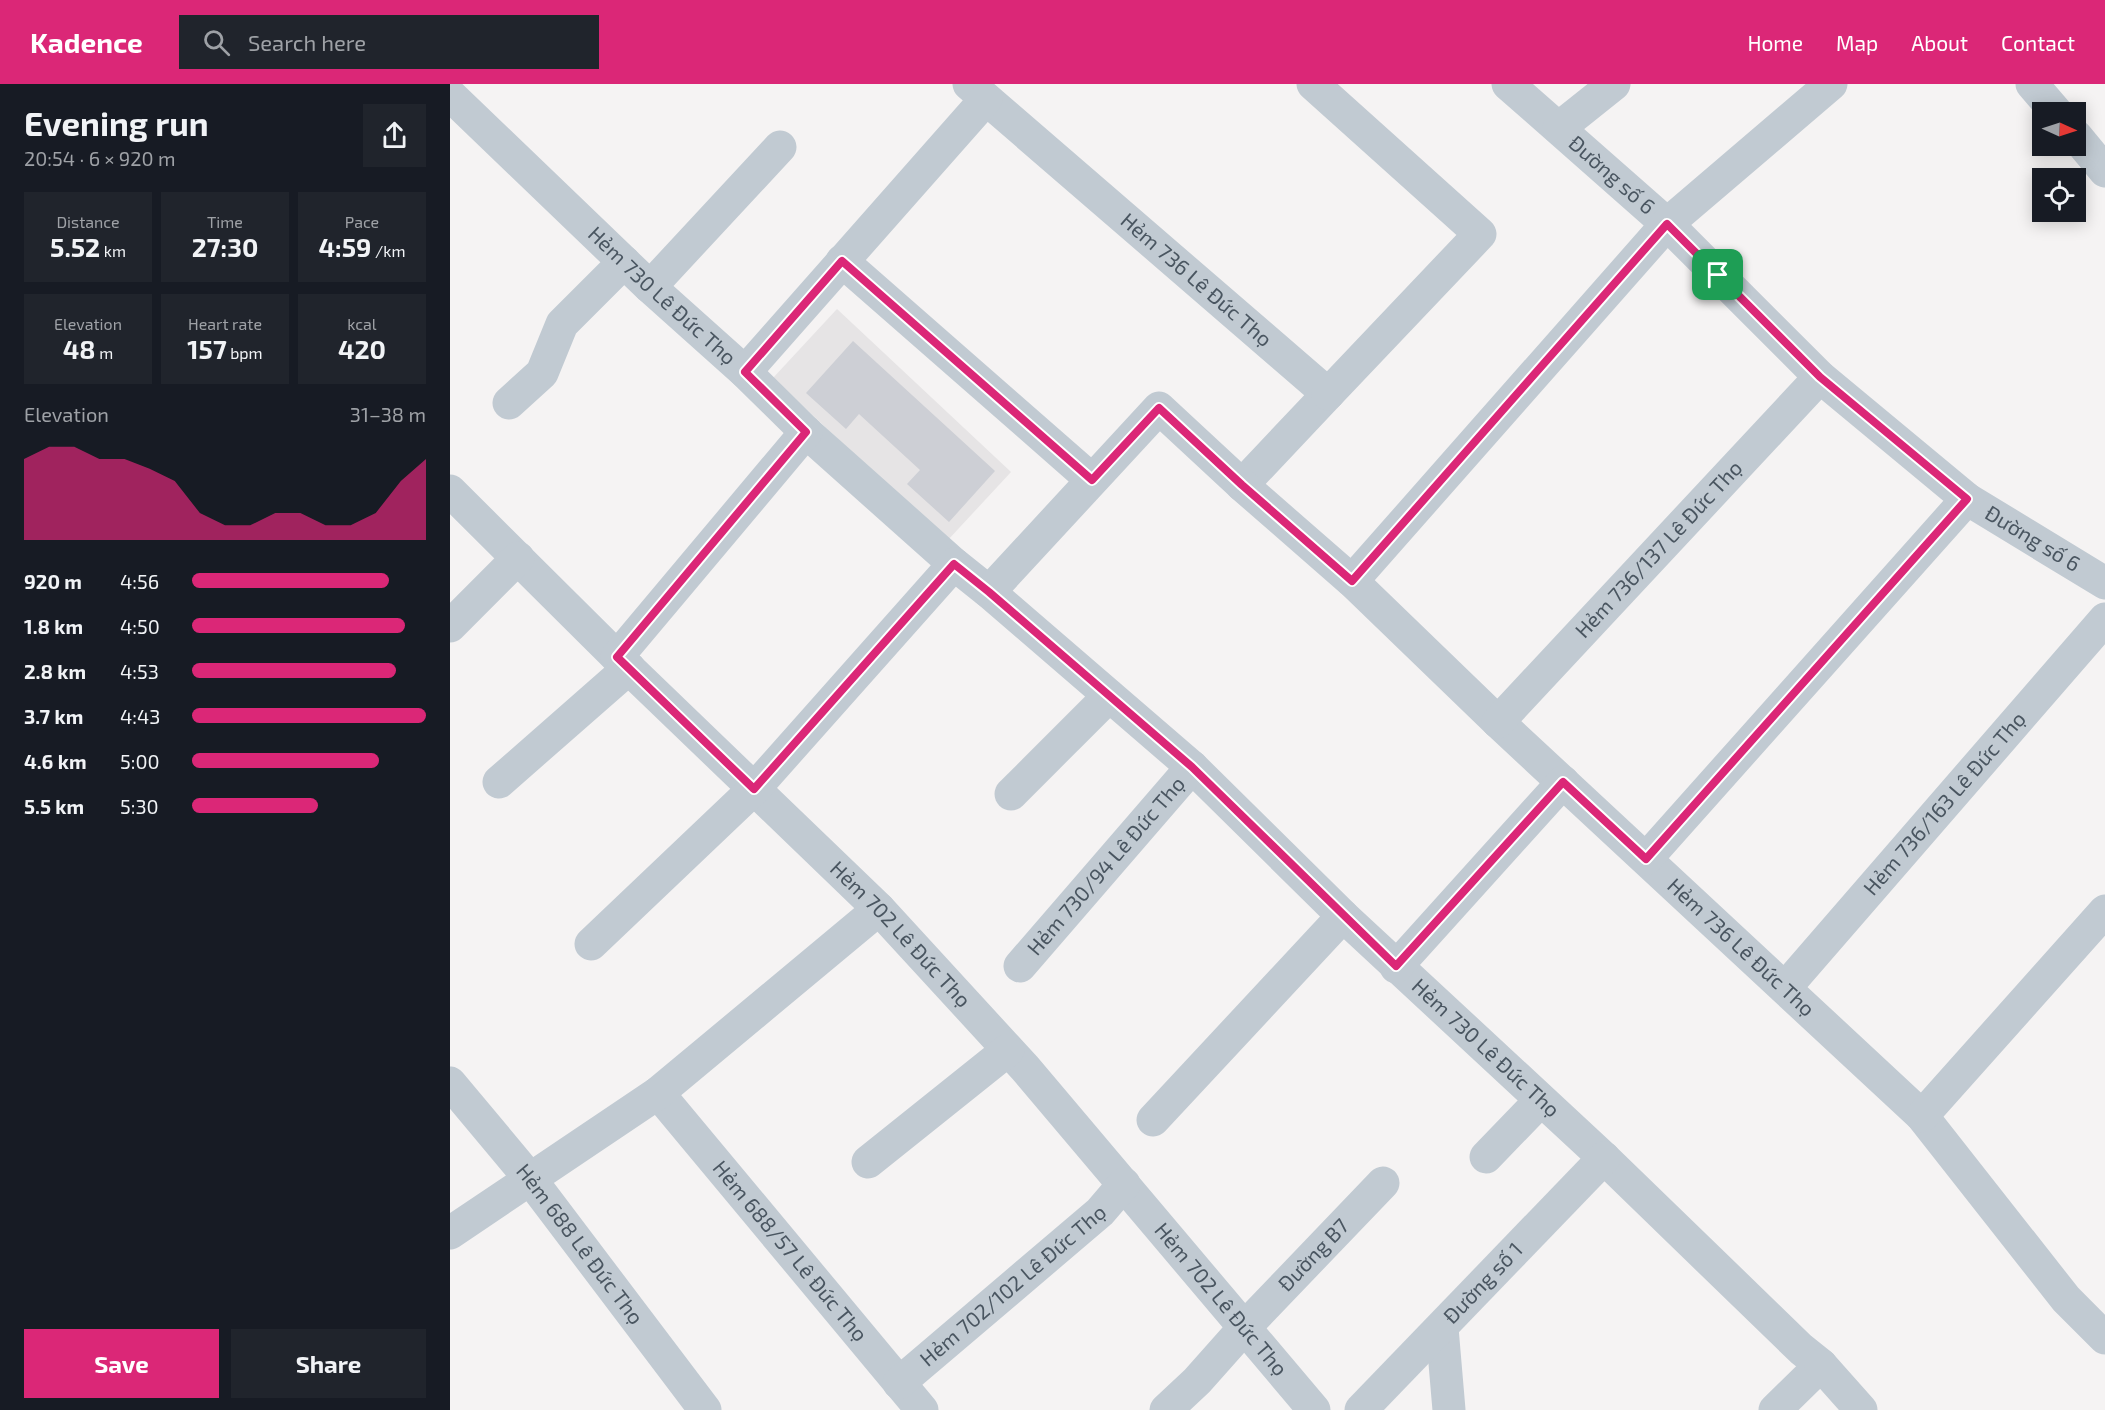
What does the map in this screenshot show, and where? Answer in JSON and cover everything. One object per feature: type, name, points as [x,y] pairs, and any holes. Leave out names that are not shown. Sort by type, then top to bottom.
[{"type":"street","points":[[1242,485],[1480,234],[1313,84]]},
{"type":"street","name":"Đường số 6","points":[[1508,84],[1667,224],[1820,377],[1967,499],[2105,583]]},
{"type":"street","points":[[1559,128],[1614,84]]},
{"type":"street","points":[[1352,581],[1667,224],[1831,84]]},
{"type":"street","points":[[2032,84],[2047,102]]},
{"type":"street","points":[[745,372],[842,261],[978,91]]},
{"type":"street","name":"Hẻm 736 Lê Đức Thọ","points":[[978,91],[1328,394]]},
{"type":"street","name":"Hẻm 730 Lê Đức Thọ","points":[[450,95],[650,287],[745,372],[806,432],[954,564],[1192,767],[1343,916],[1604,1158],[1811,1357],[1861,1410]]},
{"type":"street","points":[[650,287],[780,147]]},
{"type":"street","points":[[2086,148],[2105,171]]},
{"type":"street","points":[[842,261],[1092,480],[989,592]]},
{"type":"street","points":[[509,403],[542,373],[562,324],[624,262]]},
{"type":"street","name":"Hẻm 736/137 Lê Đức Thọ","points":[[1498,722],[1820,377]]},
{"type":"street","name":"Hẻm 736 Lê Đức Thọ","points":[[1092,480],[1159,408],[1242,485],[1352,581],[1498,722],[1922,1116],[2066,1299],[2105,1338]]},
{"type":"street","points":[[499,782],[623,663],[806,432]]},
{"type":"street","name":"Hẻm 702 Lê Đức Thọ","points":[[450,491],[623,663],[879,909],[1008,1050],[1314,1410]]},
{"type":"street","points":[[1646,859],[1967,499]]},
{"type":"street","points":[[450,626],[518,558]]},
{"type":"street","points":[[591,944],[754,789],[954,564]]},
{"type":"street","name":"Hẻm 736/163 Lê Đức Thọ","points":[[1785,988],[2105,619]]},
{"type":"street","points":[[1011,794],[1109,696]]},
{"type":"street","name":"Hẻm 730/94 Lê Đức Thọ","points":[[1020,966],[1192,767]]},
{"type":"street","points":[[1396,966],[1563,782]]},
{"type":"street","points":[[450,1233],[658,1093],[879,909]]},
{"type":"street","points":[[1922,1116],[2105,911]]},
{"type":"street","points":[[1153,1120],[1343,916]]},
{"type":"street","points":[[868,1162],[1008,1050]]},
{"type":"street","name":"Hẻm 688 Lê Đức Thọ","points":[[450,1083],[531,1180],[705,1410]]},
{"type":"street","name":"Hẻm 688/57 Lê Đức Thọ","points":[[658,1093],[922,1410]]},
{"type":"street","points":[[1486,1157],[1541,1100]]},
{"type":"street","name":"Đường số 1","points":[[1361,1410],[1604,1158]]},
{"type":"street","name":"Đường B7","points":[[1166,1410],[1197,1381],[1245,1327],[1383,1183]]},
{"type":"street","name":"Hẻm 702/102 Lê Đức Thọ","points":[[899,1383],[1100,1212],[1124,1184]]},
{"type":"street","points":[[1442,1328],[1449,1410]]},
{"type":"street","points":[[1775,1410],[1811,1357]]},
{"type":"shaded area","points":[[837,309],[1011,472],[947,541],[773,378]]},
{"type":"building","points":[[853,341],[995,471],[949,522],[907,484],[920,470],[859,414],[846,429],[806,393]]},
{"type":"route","points":[[1667,224],[1718,275],[1820,377],[1967,499],[1646,859],[1563,782],[1396,966],[1192,767],[954,564],[754,789],[617,657],[806,432],[745,372],[842,261],[1092,480],[1159,408],[1242,485],[1352,581],[1667,224]]}]
